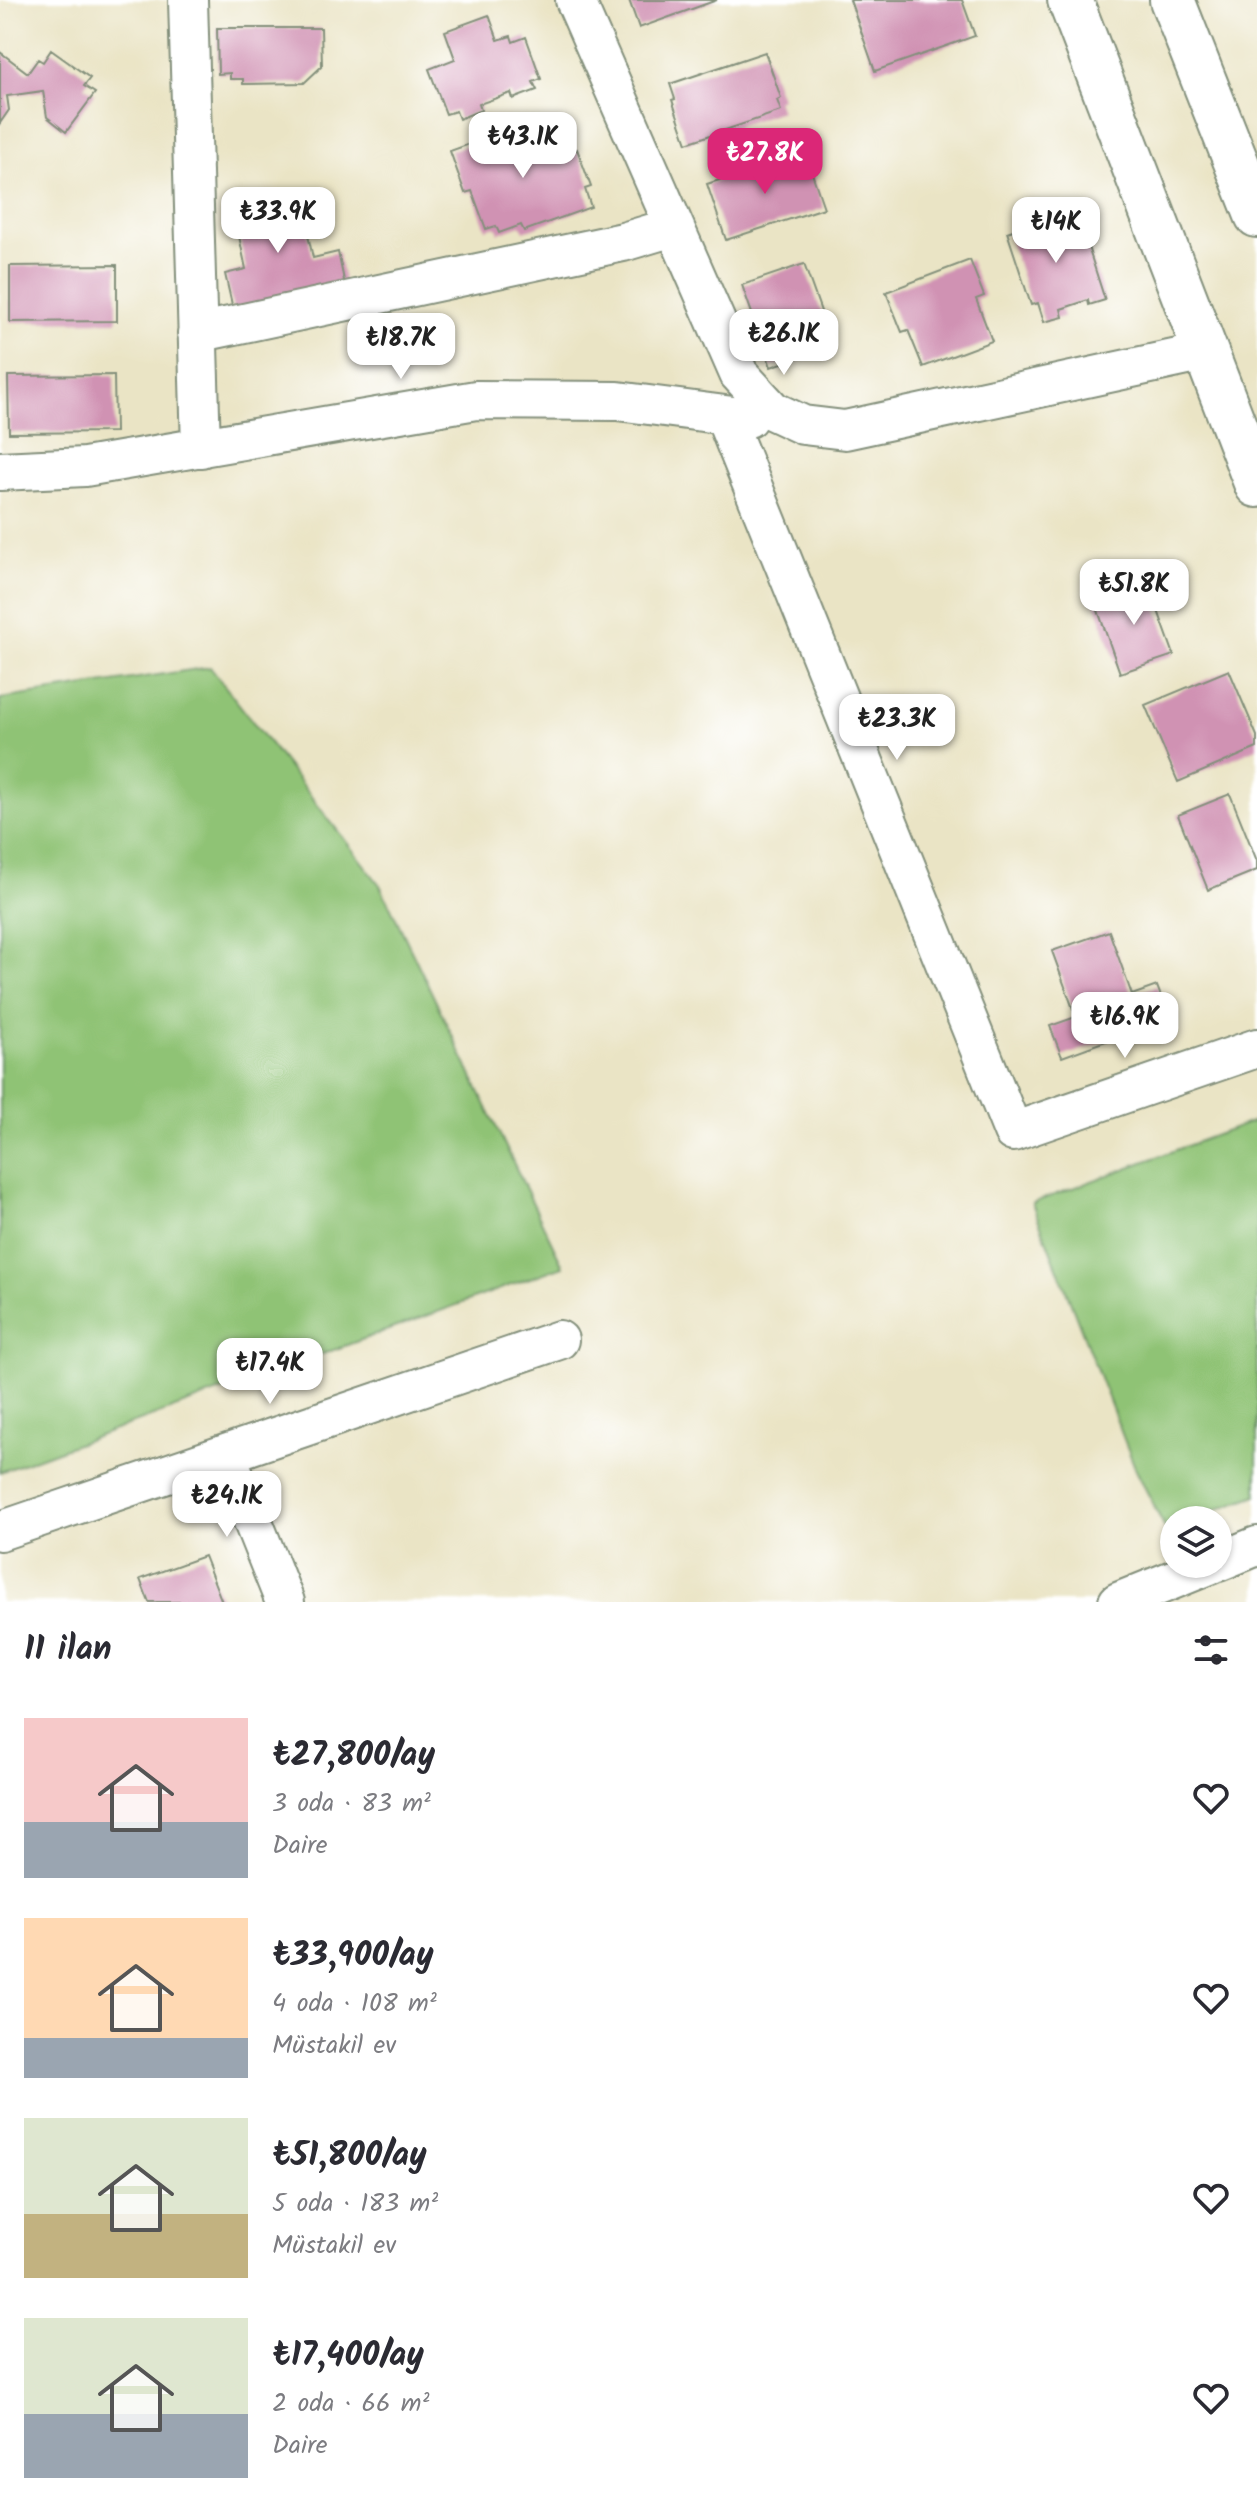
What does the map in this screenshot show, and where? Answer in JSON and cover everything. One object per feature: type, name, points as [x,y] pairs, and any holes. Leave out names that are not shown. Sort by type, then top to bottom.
[{"type":"main road","points":[[1070,0],[1257,485]]},
{"type":"main road","points":[[1172,0],[1257,215]]},
{"type":"street","points":[[188,0],[201,448]]},
{"type":"street","points":[[575,0],[739,374],[773,411],[803,425]]},
{"type":"street","points":[[197,333],[623,242],[673,227]]},
{"type":"street","points":[[0,471],[85,467],[476,400],[618,401],[845,430],[1206,352]]},
{"type":"street","points":[[724,415],[1013,1132],[1257,1048]]},
{"type":"street","points":[[0,1531],[559,1340]]},
{"type":"street","points":[[226,1454],[285,1602]]},
{"type":"street","points":[[1232,1556],[1257,1546]]},
{"type":"street","points":[[1118,1602],[1193,1581]]},
{"type":"green space","points":[[210,667],[380,885],[563,1266],[0,1472],[0,699]]},
{"type":"green space","points":[[1257,1120],[1257,1495],[1226,1506],[1160,1506],[1160,1518],[1136,1470],[1032,1203]]},
{"type":"building","points":[[629,0],[717,0],[639,28]]},
{"type":"building","points":[[850,0],[962,0],[975,36],[875,71]]},
{"type":"building","points":[[489,15],[498,40],[511,36],[513,42],[526,37],[541,79],[533,82],[537,90],[513,99],[511,93],[479,104],[481,110],[459,119],[456,111],[446,114],[429,69],[455,59],[445,31]]},
{"type":"building","points":[[217,28],[321,28],[322,66],[304,83],[243,84],[243,79],[230,79],[230,73],[218,74]]},
{"type":"building","points":[[51,50],[90,78],[84,86],[95,93],[66,132],[47,117],[43,91],[7,96],[9,110],[0,123],[0,52],[28,73],[38,59],[43,62]]},
{"type":"building","points":[[765,52],[781,98],[777,100],[781,111],[687,143],[672,100],[675,99],[670,84]]},
{"type":"building","points":[[514,128],[521,148],[565,132],[572,151],[577,149],[591,187],[585,189],[591,207],[524,231],[521,225],[499,233],[496,226],[486,229],[472,191],[465,193],[450,151]]},
{"type":"building","points":[[805,153],[824,208],[726,240],[707,184]]},
{"type":"building","points":[[299,194],[313,258],[338,252],[345,285],[233,309],[225,274],[246,269],[233,208]]},
{"type":"building","points":[[1070,212],[1076,230],[1082,228],[1105,300],[1089,305],[1088,300],[1061,309],[1063,317],[1044,322],[1038,303],[1031,305],[1007,232]]},
{"type":"building","points":[[970,260],[984,296],[976,299],[992,341],[923,367],[908,330],[902,332],[886,292]]},
{"type":"building","points":[[804,264],[833,345],[771,367],[742,285]]},
{"type":"building","points":[[117,265],[117,321],[10,322],[10,266]]},
{"type":"building","points":[[114,375],[115,432],[9,433],[8,376]]},
{"type":"building","points":[[1147,580],[1174,655],[1120,673],[1094,599]]},
{"type":"building","points":[[1229,670],[1257,736],[1257,748],[1178,782],[1145,705]]},
{"type":"building","points":[[1230,794],[1257,861],[1257,870],[1208,890],[1178,815]]},
{"type":"building","points":[[1109,931],[1132,995],[1157,986],[1169,1018],[1062,1057],[1050,1026],[1076,1017],[1052,951]]},
{"type":"building","points":[[204,1556],[222,1602],[149,1602],[140,1579]]}]
